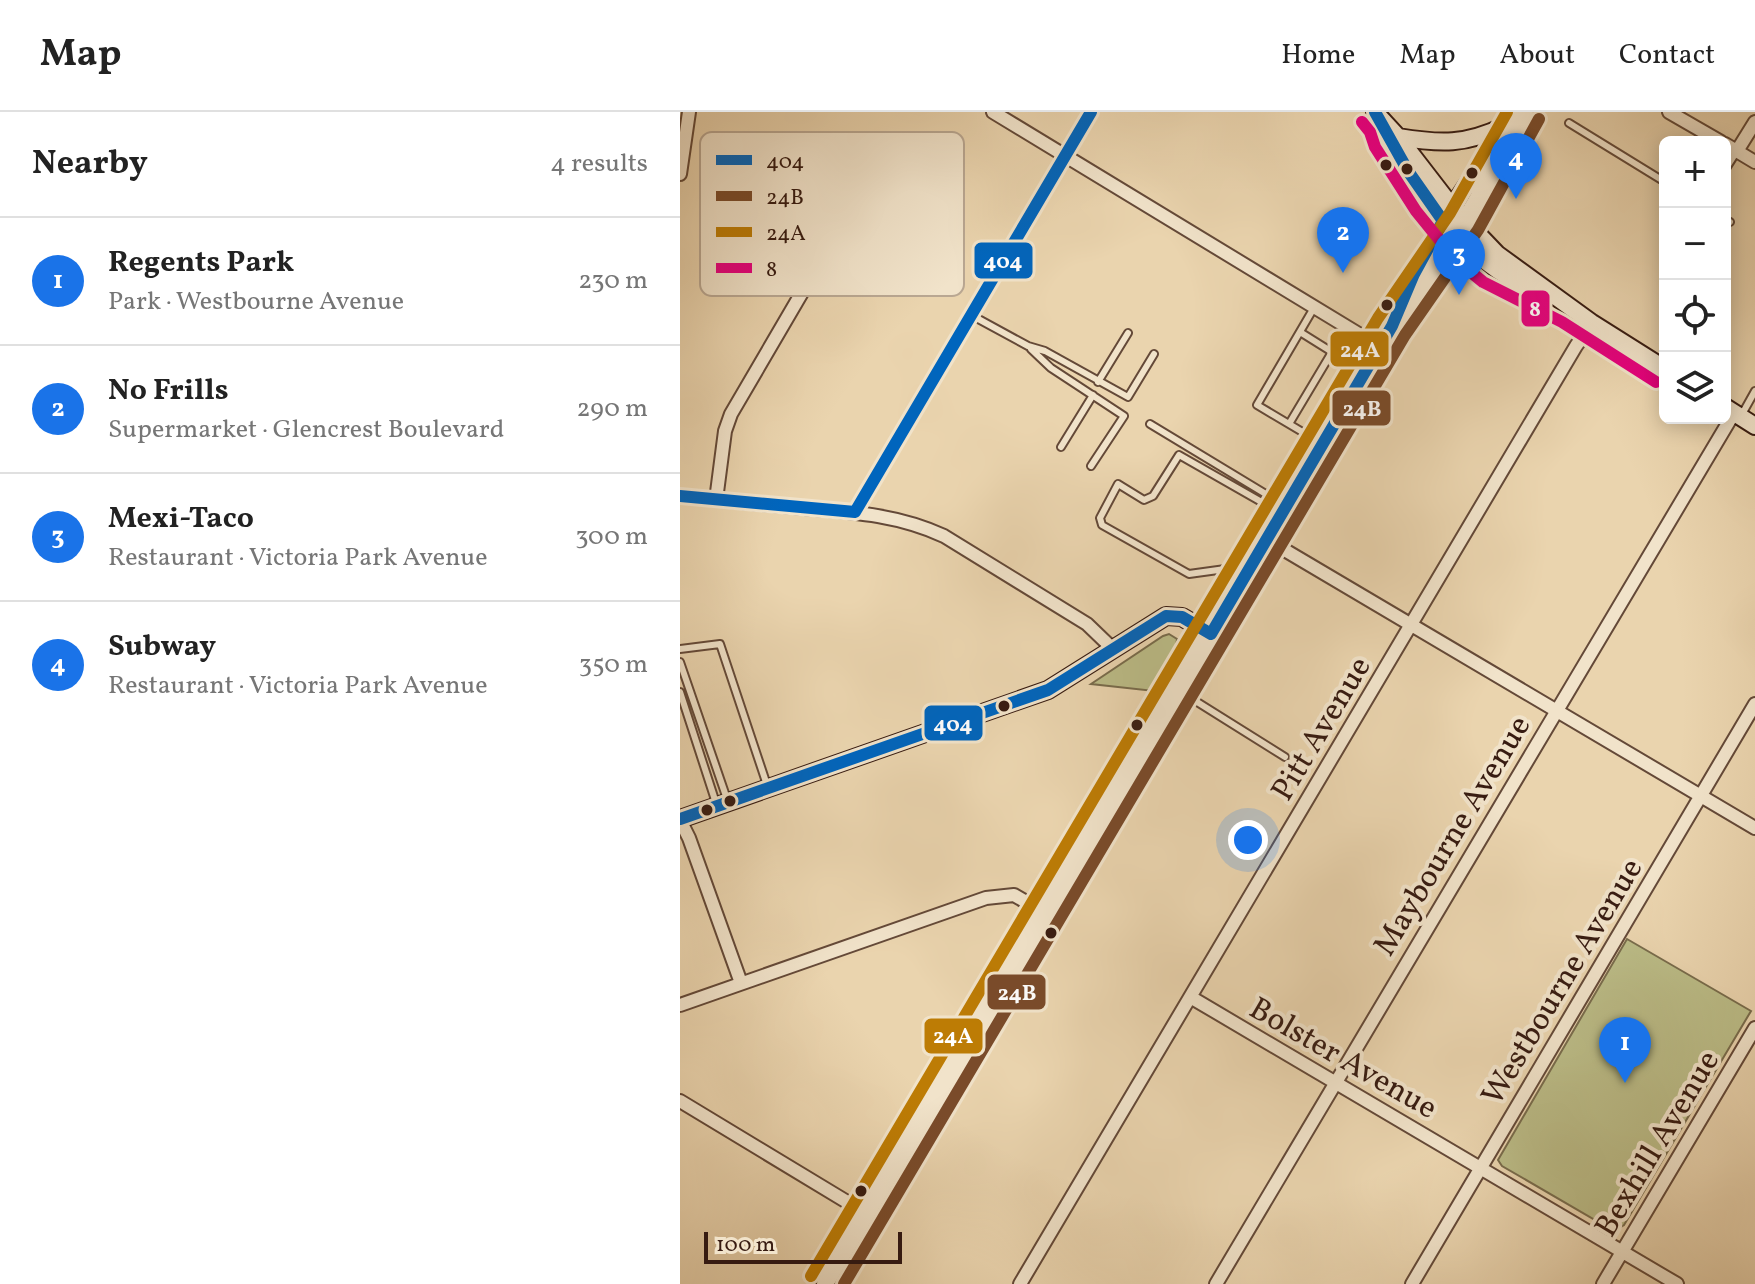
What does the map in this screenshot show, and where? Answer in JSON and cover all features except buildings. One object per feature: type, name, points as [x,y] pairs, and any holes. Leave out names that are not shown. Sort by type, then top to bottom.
[{"type":"main road","points":[[827,1284],[1392,326],[1460,229],[1525,112]]},
{"type":"main road","points":[[1392,326],[1414,274],[1448,214],[1511,119]]},
{"type":"main road","points":[[1386,125],[1442,144],[1489,133],[1511,119]]},
{"type":"main road","points":[[1386,125],[1460,229],[1570,308],[1659,365]]},
{"type":"main road","points":[[1733,412],[1755,426]]},
{"type":"main road","points":[[680,820],[1048,690],[1168,616],[1182,617],[1211,634]]},
{"type":"street","points":[[680,174],[689,112]]},
{"type":"street","points":[[993,112],[1380,347]]},
{"type":"street","points":[[855,512],[1091,112]]},
{"type":"street","points":[[1669,112],[1711,136]]},
{"type":"street","points":[[1731,143],[1755,122]]},
{"type":"street","points":[[1731,148],[1755,162]]},
{"type":"street","points":[[716,500],[725,431],[731,414],[800,296]]},
{"type":"street","name":"Pitt Avenue","points":[[1020,1284],[1592,323]]},
{"type":"street","name":"Maybourne Avenue","points":[[1216,1284],[1733,412]]},
{"type":"street","points":[[680,496],[901,519],[944,536],[1087,624],[1114,650]]},
{"type":"street","points":[[1266,539],[1755,828]]},
{"type":"street","name":"Westbourne Avenue","points":[[1412,1284],[1755,704]]},
{"type":"street","points":[[680,820],[741,983]]},
{"type":"street","points":[[680,1005],[986,898],[1014,895],[1045,913]]},
{"type":"street","name":"Bolster Avenue","points":[[1192,998],[1677,1284]]},
{"type":"street","name":"Bexhill Avenue","points":[[1603,1284],[1755,1028]]},
{"type":"street","points":[[680,1101],[867,1214]]},
{"type":"lane","points":[[1569,123],[1659,178]]},
{"type":"lane","points":[[1315,306],[1257,405],[1323,444]]},
{"type":"lane","points":[[971,315],[1128,397],[1154,354]]},
{"type":"lane","points":[[1289,424],[1332,352],[1300,332]]},
{"type":"lane","points":[[1098,382],[1128,333]]},
{"type":"lane","points":[[1028,346],[1051,368],[1124,416],[1091,466]]},
{"type":"lane","points":[[1733,412],[1755,391]]},
{"type":"lane","points":[[1061,447],[1093,395]]},
{"type":"lane","points":[[1150,424],[1283,510]]},
{"type":"lane","points":[[1250,566],[1189,574],[1102,525],[1100,518],[1118,484],[1144,500],[1153,496],[1179,455],[1283,510]]},
{"type":"lane","points":[[680,649],[720,644],[768,788]]},
{"type":"lane","points":[[680,662],[723,804]]},
{"type":"lane","points":[[1178,690],[1285,757]]},
{"type":"lane","points":[[680,692],[723,804]]},
{"type":"green space","points":[[1169,634],[1177,639],[1175,655],[1154,691],[1091,684],[1163,636]]},
{"type":"green space","points":[[1627,939],[1751,1011],[1624,1225],[1614,1231],[1502,1166],[1498,1160]]},
{"type":"transit line","name":"404","points":[[855,512],[1091,112]]},
{"type":"transit line","name":"404","points":[[1375,112],[1408,171],[1443,221]]},
{"type":"transit line","name":"24A","points":[[811,1276],[1378,318],[1450,213],[1507,112]]},
{"type":"transit line","name":"24B","points":[[844,1284],[1405,335],[1478,230],[1539,119]]},
{"type":"transit line","name":"8","points":[[1362,122],[1416,211],[1455,259],[1483,282],[1562,322],[1656,382]]},
{"type":"transit line","name":"404","points":[[1211,634],[1392,326],[1414,274],[1443,221]]},
{"type":"transit line","name":"404","points":[[680,496],[855,512]]},
{"type":"transit line","name":"404","points":[[680,819],[1048,690],[1166,616],[1182,617],[1211,634]]},
{"type":"place","name":"Subway","points":[[1516,199]]},
{"type":"place","name":"No Frills","points":[[1343,273]]},
{"type":"place","name":"Mexi-Taco","points":[[1459,295]]},
{"type":"place","name":"Regents Park","points":[[1625,1083]]}]
